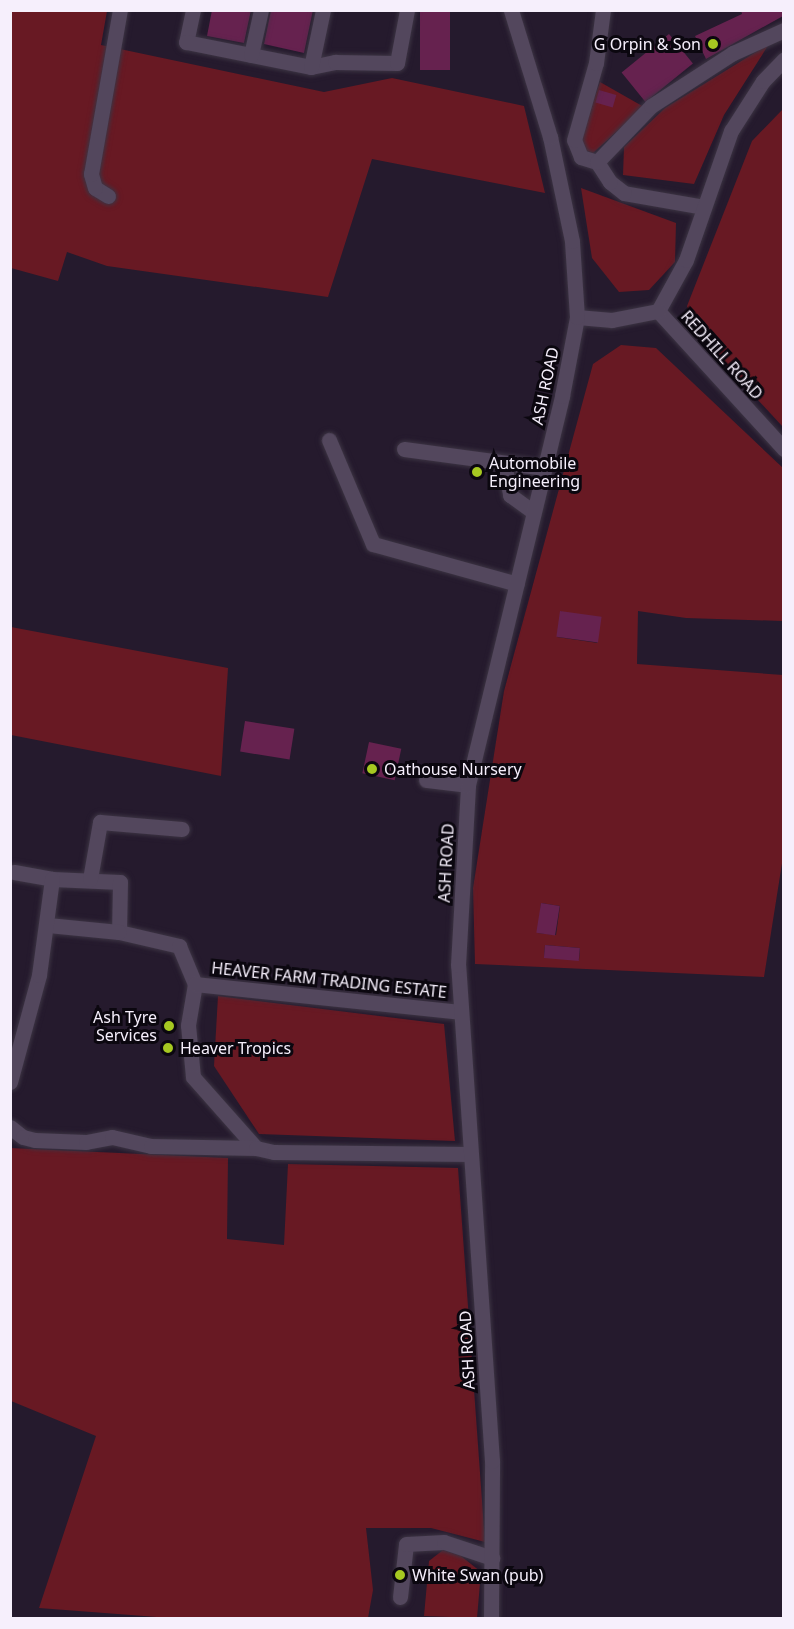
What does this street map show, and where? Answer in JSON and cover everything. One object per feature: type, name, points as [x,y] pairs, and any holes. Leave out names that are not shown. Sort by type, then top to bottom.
[{"type":"street","points":[[108,196],[95,188],[91,174],[120,10]]},
{"type":"street","points":[[193,10],[186,42],[311,67],[335,62],[397,63],[407,10]]},
{"type":"street","points":[[251,55],[261,10]]},
{"type":"street","points":[[311,67],[323,10]]},
{"type":"street","name":"ASH ROAD","points":[[491,1618],[491,1450],[458,965],[468,784],[545,468],[577,317],[572,241],[550,137],[511,10]]},
{"type":"street","points":[[603,10],[596,63],[574,140],[581,157],[597,162],[610,182],[624,194],[704,207]]},
{"type":"street","points":[[597,162],[651,106],[733,54],[783,30]]},
{"type":"street","points":[[577,317],[612,320],[658,311],[686,261],[731,131],[763,81],[783,59]]},
{"type":"street","name":"REDHILL ROAD","points":[[658,311],[783,449]]},
{"type":"street","points":[[329,440],[373,544],[517,584]]},
{"type":"street","points":[[404,449],[545,468]]},
{"type":"street","points":[[504,463],[510,495],[533,512]]},
{"type":"street","points":[[426,780],[468,784]]},
{"type":"street","points":[[90,879],[100,822],[182,829]]},
{"type":"street","points":[[14,872],[52,879],[120,882],[119,932]]},
{"type":"street","points":[[10,1082],[48,925],[52,879]]},
{"type":"street","points":[[48,925],[119,932],[179,946],[195,984],[188,1025],[193,1077],[256,1148]]},
{"type":"street","name":"HEAVER FARM TRADING ESTATE","points":[[195,984],[460,1012]]},
{"type":"street","points":[[10,1127],[23,1137],[34,1140],[86,1142],[112,1137],[162,1147],[256,1148],[274,1152],[470,1154]]},
{"type":"street","points":[[399,1597],[406,1544],[444,1542],[492,1558]]},
{"type":"shaded area","points":[[10,11],[107,11],[101,45],[324,92],[392,78],[524,106],[545,193],[372,159],[328,297],[107,266],[67,252],[58,281],[11,268]]},
{"type":"shaded area","points":[[769,44],[724,115],[694,184],[623,175],[624,147],[665,108]]},
{"type":"shaded area","points":[[600,82],[644,107],[593,153],[584,150],[579,140]]},
{"type":"shaded area","points":[[783,109],[783,427],[696,333],[687,306],[752,141]]},
{"type":"shaded area","points":[[581,188],[676,223],[675,262],[649,290],[619,292],[592,258]]},
{"type":"shaded area","points":[[621,345],[656,348],[783,468],[783,621],[686,618],[638,611],[637,664],[783,675],[783,857],[764,977],[475,964],[473,888],[504,691],[593,364]],"holes":[[[561,611],[598,643],[557,637]],[[541,903],[560,906],[556,935],[538,933]],[[545,945],[580,948],[579,960],[544,957]]]},
{"type":"shaded area","points":[[11,627],[228,668],[221,776],[11,735]]},
{"type":"shaded area","points":[[218,996],[444,1024],[455,1141],[259,1134],[214,1066]]},
{"type":"shaded area","points":[[10,1148],[228,1158],[227,1239],[284,1245],[288,1164],[458,1168],[485,1542],[431,1528],[366,1528],[373,1590],[368,1618],[170,1618],[39,1608],[96,1436],[11,1401]]},
{"type":"shaded area","points":[[443,1550],[461,1556],[481,1572],[477,1618],[424,1616],[429,1561]]},
{"type":"building","points":[[212,10],[251,10],[244,43],[207,36]]},
{"type":"building","points":[[271,10],[313,10],[304,53],[264,44]]},
{"type":"building","points":[[420,10],[450,10],[450,70],[420,70]]},
{"type":"building","points":[[741,10],[783,10],[783,16],[706,59],[695,36],[742,14]]},
{"type":"building","points":[[669,34],[693,64],[646,102],[622,72]]},
{"type":"building","points":[[599,90],[616,95],[613,107],[595,102]]},
{"type":"building","points":[[560,611],[602,617],[598,643],[556,637]]},
{"type":"building","points":[[245,721],[294,729],[290,759],[240,752]]},
{"type":"building","points":[[369,742],[401,749],[395,780],[362,773]]},
{"type":"building","points":[[541,903],[560,906],[555,936],[536,933]]},
{"type":"building","points":[[545,945],[580,948],[579,961],[544,958]]},
{"type":"place","name":"G Orpin & Son","points":[[713,44]]},
{"type":"place","name":"Automobile Engineering","points":[[477,472]]},
{"type":"place","name":"Oathouse Nursery","points":[[372,769]]},
{"type":"place","name":"Ash Tyre Services","points":[[169,1026]]},
{"type":"place","name":"Heaver Tropics","points":[[168,1048]]},
{"type":"place","name":"White Swan (pub)","points":[[400,1575]]}]
